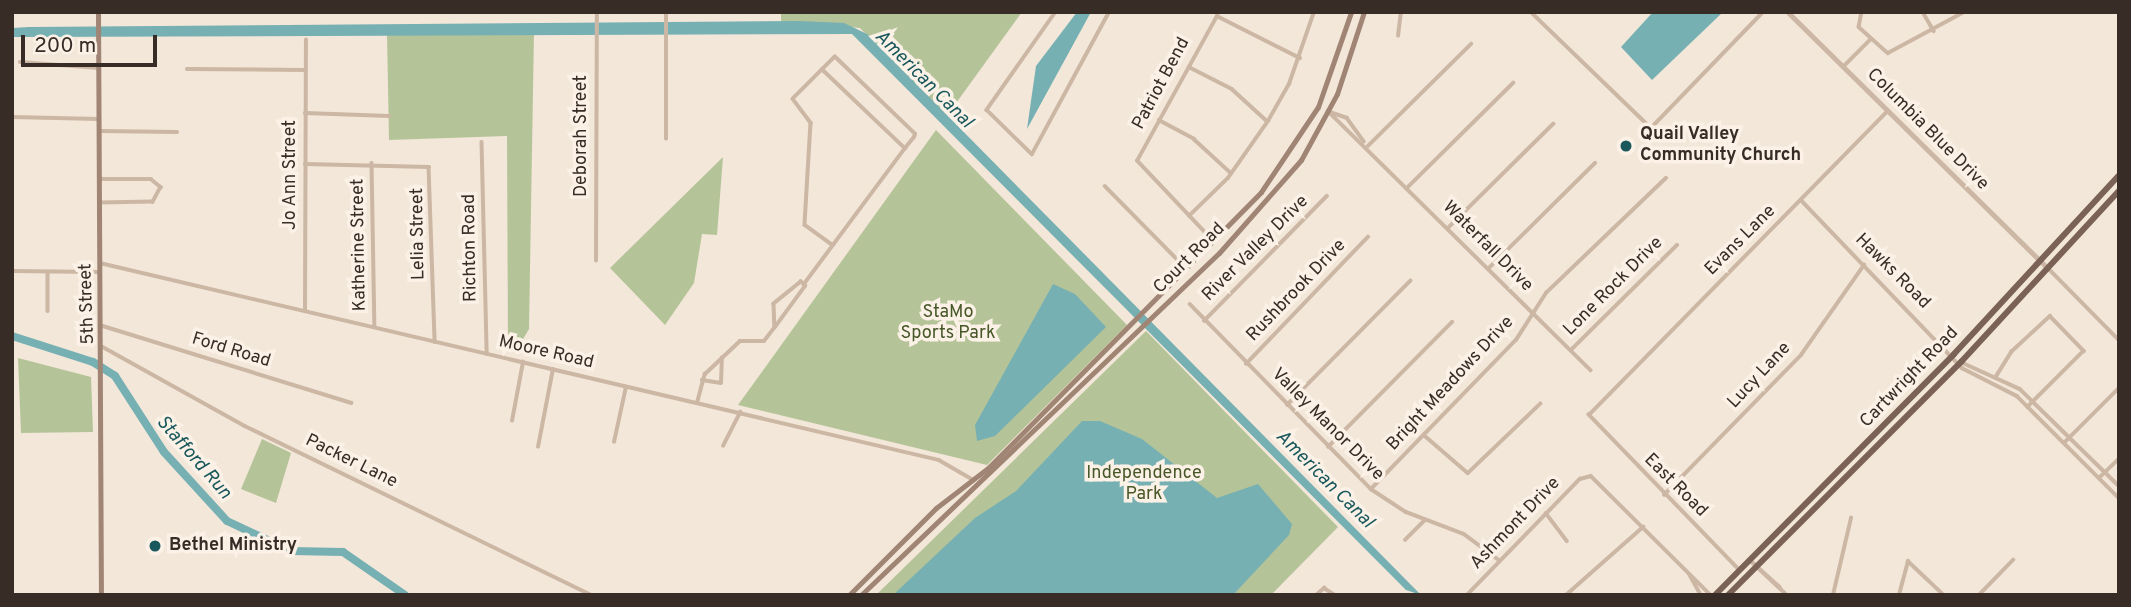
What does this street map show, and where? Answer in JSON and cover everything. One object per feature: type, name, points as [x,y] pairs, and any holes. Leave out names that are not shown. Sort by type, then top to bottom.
[{"type":"main road","name":"5th Street","points":[[98,12],[100,272],[104,360],[101,595]]},
{"type":"main road","name":"Court Road","points":[[849,595],[1091,366],[1187,270],[1275,175],[1318,107],[1351,12]]},
{"type":"main road","name":"Court Road","points":[[861,595],[1219,253],[1301,160],[1328,111],[1364,12]]},
{"type":"main road","points":[[1318,107],[1328,111]]},
{"type":"main road","name":"Cartwright Road","points":[[1713,595],[1954,354],[2119,175]]},
{"type":"main road","points":[[2111,185],[2119,191]]},
{"type":"main road","name":"Cartwright Road","points":[[1728,595],[1962,363],[2119,191]]},
{"type":"main road","points":[[1124,333],[1129,338]]},
{"type":"main road","points":[[1091,366],[1097,371]]},
{"type":"main road","points":[[1854,455],[1862,462]]},
{"type":"street","name":"Deborah Street","points":[[596,261],[597,12]]},
{"type":"street","points":[[666,12],[666,139]]},
{"type":"street","points":[[1056,12],[987,110],[1032,154],[1108,12]]},
{"type":"street","points":[[1213,242],[1189,216],[1231,173],[1268,121],[1300,58],[1314,12]]},
{"type":"street","points":[[1393,12],[1401,12],[1398,36]]},
{"type":"street","points":[[1531,12],[1651,128],[1763,12]]},
{"type":"street","name":"Columbia Blue Drive","points":[[1787,12],[2048,268]]},
{"type":"street","points":[[1862,12],[1856,21],[1871,39],[1888,53],[1934,32],[1964,12]]},
{"type":"street","points":[[1923,12],[1934,32]]},
{"type":"street","name":"Patriot Bend","points":[[1189,216],[1137,167],[1159,120],[1217,16],[1300,58]]},
{"type":"street","points":[[1844,66],[1871,39]]},
{"type":"street","name":"Jo Ann Street","points":[[306,40],[306,311]]},
{"type":"street","points":[[1366,144],[1471,44]]},
{"type":"street","points":[[697,403],[702,380],[740,341],[764,341],[905,148],[913,132],[838,58],[822,69],[793,103],[811,123],[805,225],[833,245]]},
{"type":"street","points":[[20,62],[99,68]]},
{"type":"street","points":[[1189,67],[1231,89],[1268,121]]},
{"type":"street","points":[[187,69],[305,70]]},
{"type":"street","points":[[822,69],[905,148]]},
{"type":"street","points":[[1408,187],[1513,83]]},
{"type":"street","name":"Waterfall Drive","points":[[1328,111],[1366,144],[1591,370]]},
{"type":"street","name":"Evans Lane","points":[[1590,421],[1589,415],[1887,112]]},
{"type":"street","points":[[305,113],[389,116]]},
{"type":"street","points":[[12,117],[99,119]]},
{"type":"street","points":[[1159,120],[1194,139],[1231,173]]},
{"type":"street","points":[[1448,228],[1553,124]]},
{"type":"street","points":[[99,131],[177,132]]},
{"type":"street","name":"Richton Road","points":[[482,142],[487,354]]},
{"type":"street","name":"Katherine Street","points":[[372,163],[375,327]]},
{"type":"street","name":"Lelia Street","points":[[305,164],[421,163],[432,173],[435,342]]},
{"type":"street","points":[[1489,268],[1595,163]]},
{"type":"street","name":"Bright Meadows Drive","points":[[1371,489],[1516,340],[1532,312],[1666,178]]},
{"type":"street","points":[[100,179],[151,179],[161,187],[153,202],[100,203]]},
{"type":"street","points":[[1105,186],[1187,270]]},
{"type":"street","name":"River Valley Drive","points":[[1203,321],[1327,196]]},
{"type":"street","name":"Hawks Road","points":[[1801,200],[1954,354],[1972,376],[2012,392],[2119,498]]},
{"type":"street","name":"Rushbrook Drive","points":[[1246,365],[1368,237]]},
{"type":"street","name":"Lone Rock Drive","points":[[1571,350],[1677,245]]},
{"type":"street","name":"Moore Road","points":[[100,263],[939,460],[973,480],[978,486]]},
{"type":"street","name":"Lucy Lane","points":[[1664,495],[1801,355],[1864,265]]},
{"type":"street","points":[[2048,268],[2119,340]]},
{"type":"street","points":[[12,271],[100,272]]},
{"type":"street","points":[[48,272],[48,312]]},
{"type":"street","points":[[1287,405],[1410,281]]},
{"type":"street","points":[[775,327],[774,304],[796,283],[804,284]]},
{"type":"street","name":"Valley Manor Drive","points":[[1190,304],[1246,365],[1371,489],[1424,520],[1464,534],[1499,560]]},
{"type":"street","points":[[1995,378],[2011,352],[2050,316],[2084,351],[2028,407]]},
{"type":"street","points":[[1328,447],[1452,322]]},
{"type":"street","name":"Ford Road","points":[[103,326],[351,403]]},
{"type":"street","name":"Packer Lane","points":[[103,347],[256,431],[591,595]]},
{"type":"street","points":[[702,380],[721,383],[722,358]]},
{"type":"street","points":[[512,421],[523,362]]},
{"type":"street","name":"Hawks Road","points":[[1962,363],[1995,378],[2034,402],[2119,486]]},
{"type":"street","points":[[538,447],[553,369]]},
{"type":"street","points":[[614,442],[626,387]]},
{"type":"street","points":[[2064,443],[2119,388]]},
{"type":"street","points":[[1424,435],[1468,473],[1540,404]]},
{"type":"street","points":[[723,446],[740,412]]},
{"type":"street","name":"East Road","points":[[1590,421],[1739,571]]},
{"type":"street","points":[[2099,478],[2119,459]]},
{"type":"street","name":"Ashmont Drive","points":[[1467,595],[1546,513],[1586,476],[1643,527]]},
{"type":"street","points":[[1546,513],[1567,541]]},
{"type":"street","points":[[1833,595],[1851,518]]},
{"type":"street","points":[[1405,540],[1424,520]]},
{"type":"street","points":[[1566,595],[1643,527],[1713,595]]},
{"type":"street","points":[[1750,560],[1783,594]]},
{"type":"street","points":[[1979,595],[2013,560]]},
{"type":"street","points":[[1899,595],[1908,561],[1944,595]]},
{"type":"street","points":[[1689,573],[1701,595]]},
{"type":"street","points":[[1316,595],[1324,588],[1335,595]]},
{"type":"street","points":[[1472,590],[1476,595]]},
{"type":"green space","points":[[781,12],[1022,12],[946,117],[860,28],[781,21]]},
{"type":"green space","points":[[534,32],[529,329],[515,353],[508,351],[507,136],[389,140],[387,34]]},
{"type":"green space","name":"StaMo Sports Park","points":[[936,130],[1127,325],[987,465],[738,405]]},
{"type":"green space","points":[[723,157],[717,235],[702,234],[694,283],[665,325],[610,268]]},
{"type":"green space","name":"Independence Park","points":[[1146,331],[1338,527],[1271,595],[876,595]]},
{"type":"green space","points":[[18,358],[91,377],[93,432],[21,433]]},
{"type":"green space","points":[[262,439],[291,453],[276,503],[241,489]]},
{"type":"water","points":[[1077,12],[1091,12],[1027,129],[1036,66]]},
{"type":"water","points":[[1653,12],[1723,12],[1652,80],[1621,47]]},
{"type":"water","name":"American Canal","points":[[799,21],[844,23],[867,34],[1421,595],[1406,590],[852,34],[12,37],[12,28],[29,27]]},
{"type":"water","points":[[1053,284],[1075,294],[1106,327],[995,436],[977,441],[975,425]]},
{"type":"water","name":"Independence Park","points":[[1082,421],[1100,421],[1142,439],[1217,498],[1258,484],[1292,524],[1289,535],[1233,595],[893,595],[975,518],[1016,491]]},
{"type":"waterway","name":"Stafford Run","points":[[12,336],[93,362],[115,376],[164,452],[227,521],[291,551],[343,552],[405,595]]},
{"type":"place","name":"Quail Valley Community Church","points":[[1626,146]]},
{"type":"place","name":"Bethel Ministry","points":[[155,546]]}]
